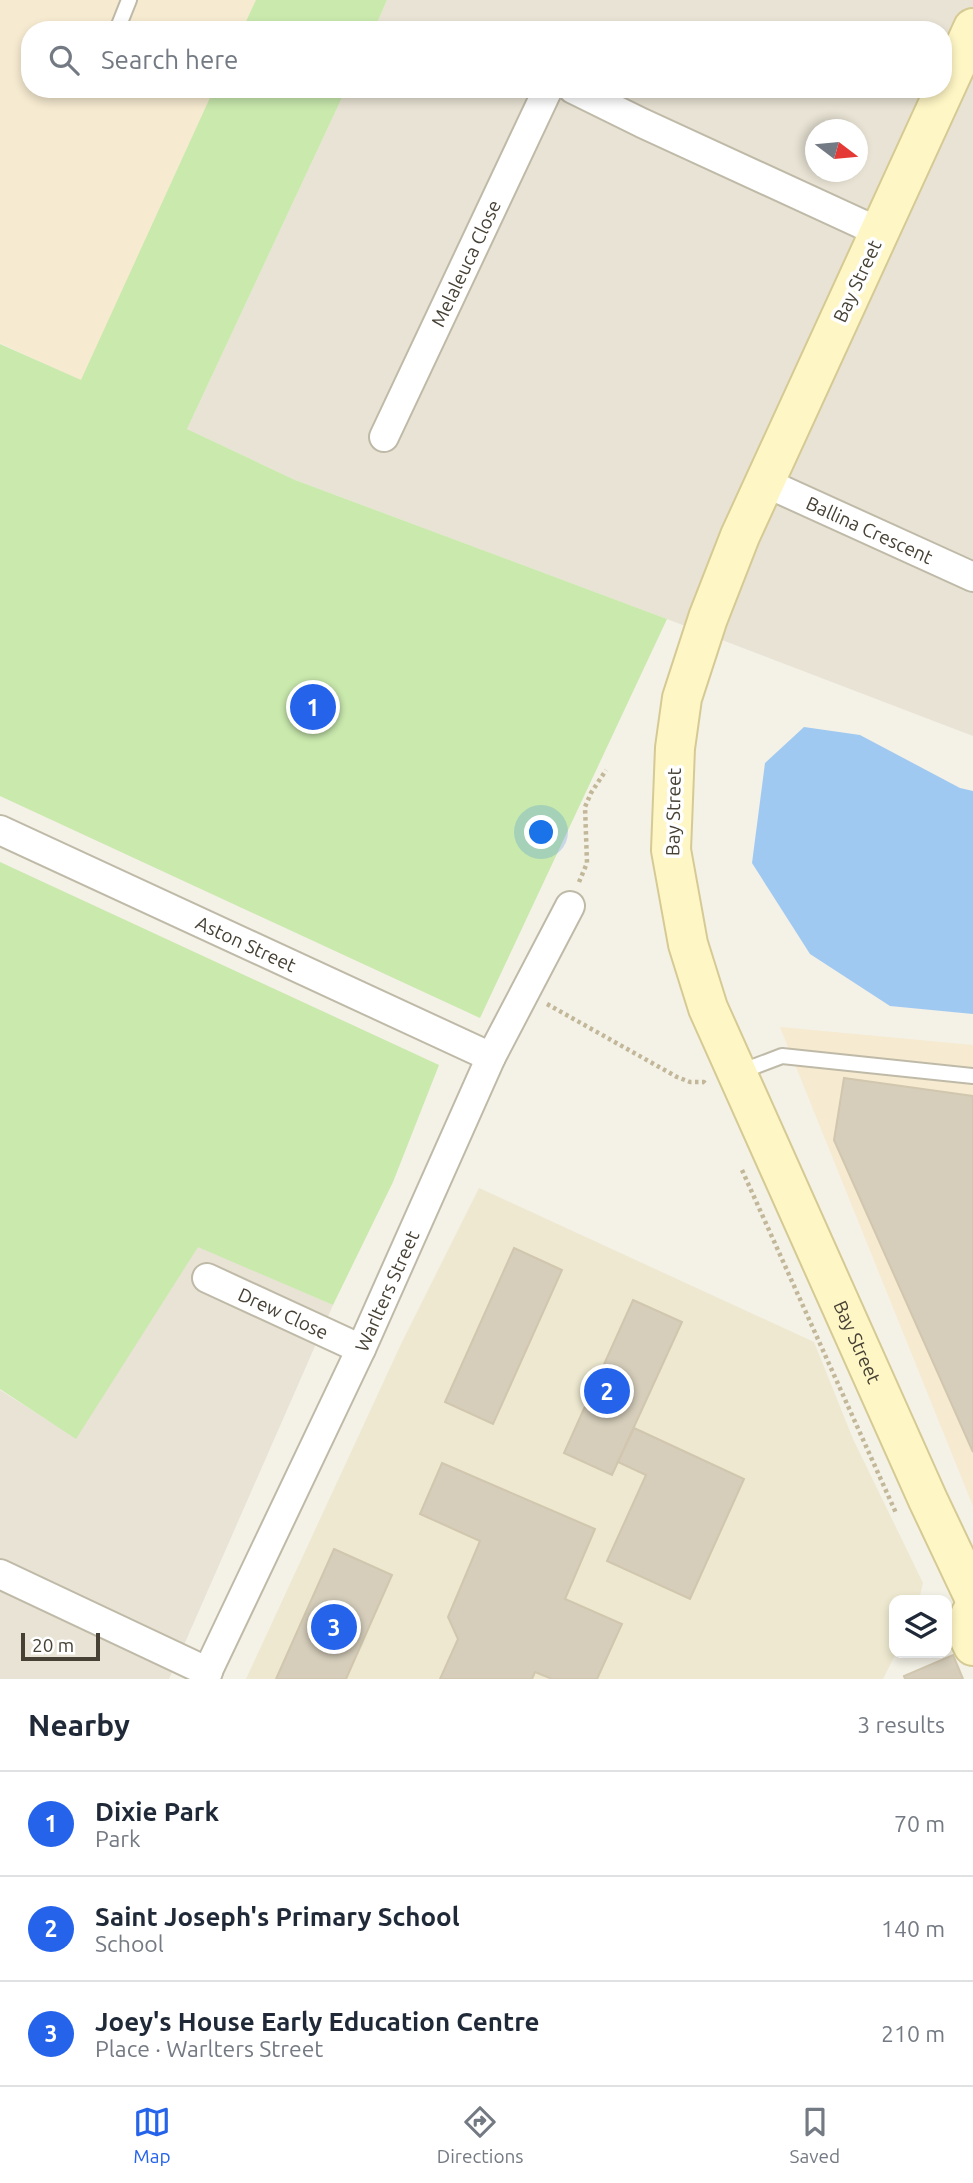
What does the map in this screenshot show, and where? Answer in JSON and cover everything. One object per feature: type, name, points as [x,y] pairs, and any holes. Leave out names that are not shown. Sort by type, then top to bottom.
[{"type":"street","name":"Bay Street","points":[[952,74],[973,28]]},
{"type":"street","name":"Melaleuca Close","points":[[384,437],[544,98]]},
{"type":"street","points":[[591,98],[879,232]]},
{"type":"street","name":"Bay Street","points":[[941,98],[764,482],[714,600],[679,713],[671,801],[671,850],[688,944],[708,1007],[724,1083],[973,1595]]},
{"type":"street","name":"Ballina Crescent","points":[[764,482],[973,577]]},
{"type":"street","name":"Aston Street","points":[[0,830],[491,1057]]},
{"type":"street","name":"Warlters Street","points":[[206,1675],[361,1349],[491,1057],[569,906]]},
{"type":"street","name":"Drew Close","points":[[207,1278],[361,1349]]},
{"type":"street","points":[[0,1574],[206,1675]]},
{"type":"street","points":[[973,1610],[968,1617],[967,1627],[973,1646]]},
{"type":"lane","points":[[121,21],[130,0]]},
{"type":"lane","points":[[724,1083],[782,1056],[973,1076]]},
{"type":"path","points":[[569,906],[587,863],[585,807],[606,770]]},
{"type":"path","points":[[525,992],[677,1077],[690,1082],[724,1083]]},
{"type":"path","points":[[741,1168],[896,1514]]},
{"type":"shaded area","points":[[0,0],[257,0],[247,21],[21,21],[21,98],[212,98],[81,381],[0,343]]},
{"type":"shaded area","points":[[387,0],[973,0],[973,736],[295,480],[187,429],[342,98],[952,98],[952,21],[378,21]]},
{"type":"shaded area","points":[[780,1027],[973,1045],[973,1506]]},
{"type":"shaded area","points":[[479,1188],[814,1342],[853,1439],[923,1583],[920,1595],[889,1595],[889,1658],[894,1658],[883,1679],[246,1679],[402,1342]]},
{"type":"shaded area","points":[[198,1246],[333,1305],[169,1679],[0,1679],[0,1390],[76,1438]]},
{"type":"green space","points":[[256,0],[387,0],[378,21],[246,21]]},
{"type":"green space","points":[[210,98],[342,98],[187,429],[295,480],[667,619],[480,1018],[0,796],[0,344],[81,380]]},
{"type":"green space","points":[[0,862],[439,1065],[393,1182],[333,1305],[198,1247],[76,1439],[0,1389]]},
{"type":"water","points":[[804,727],[860,735],[960,788],[973,791],[973,1014],[890,1006],[810,954],[752,863],[765,763]]},
{"type":"building","points":[[844,1078],[973,1096],[973,1452],[834,1140]]},
{"type":"building","points":[[514,1248],[562,1270],[493,1424],[445,1402]]},
{"type":"building","points":[[633,1300],[682,1322],[612,1475],[564,1453]]},
{"type":"building","points":[[634,1428],[744,1479],[690,1599],[607,1561],[646,1475],[618,1462]]},
{"type":"building","points":[[442,1463],[595,1529],[565,1599],[622,1624],[597,1679],[552,1679],[535,1672],[532,1679],[440,1679],[458,1639],[448,1617],[480,1541],[420,1514]]},
{"type":"building","points":[[334,1549],[392,1575],[346,1679],[276,1679]]},
{"type":"building","points":[[952,1655],[963,1679],[905,1679],[904,1676],[946,1658],[952,1658]]},
{"type":"place","name":"Dixie Park","points":[[313,707]]},
{"type":"place","name":"Saint Joseph's Primary School","points":[[607,1391]]},
{"type":"place","name":"Joey's House Early Education Centre","points":[[334,1627]]}]
